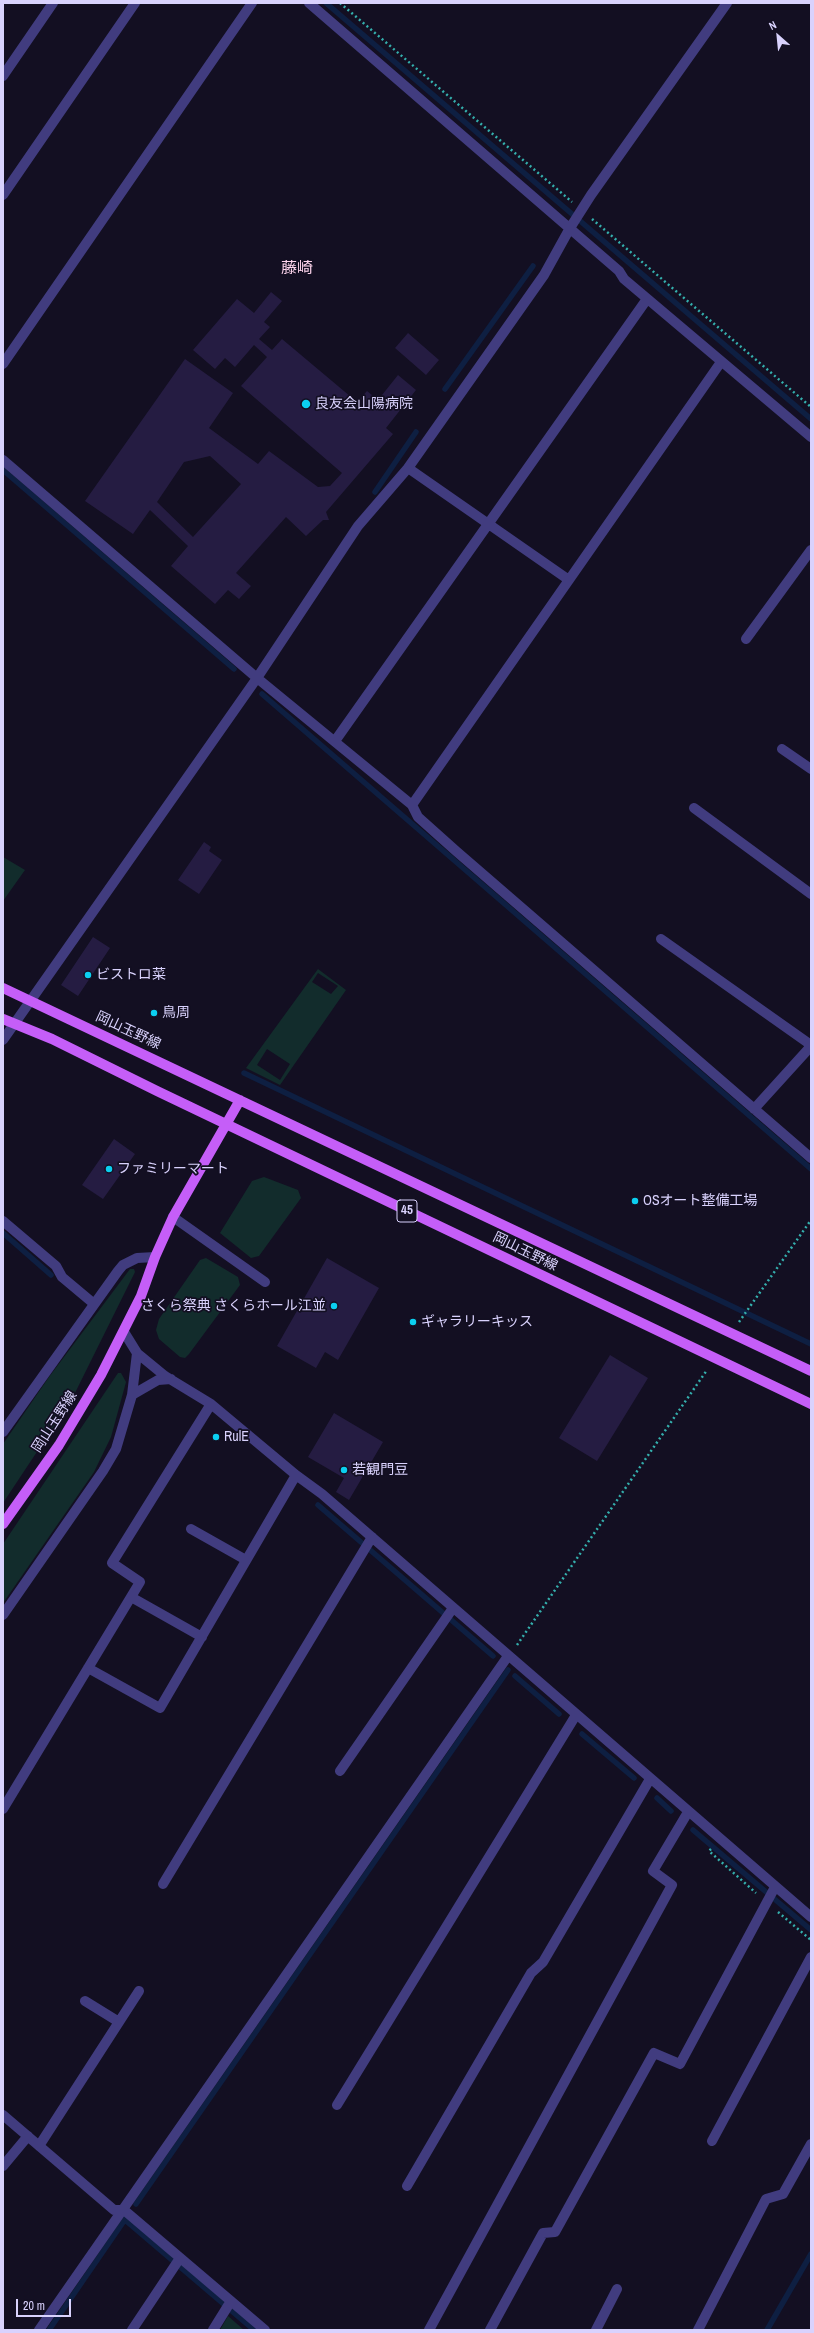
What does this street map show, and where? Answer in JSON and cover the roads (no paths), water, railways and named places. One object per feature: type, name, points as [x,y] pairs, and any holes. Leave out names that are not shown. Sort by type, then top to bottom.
[{"type":"main road","name":"岡山玉野線","points":[[3,988],[811,1371]]},
{"type":"main road","name":"岡山玉野線","points":[[3,1018],[52,1039],[811,1404]]},
{"type":"main road","name":"岡山玉野線","points":[[3,1524],[59,1445],[101,1376],[141,1296],[155,1257],[173,1217],[240,1100]]},
{"type":"street","points":[[3,76],[53,3]]},
{"type":"street","points":[[3,195],[136,3]]},
{"type":"street","points":[[3,364],[252,3]]},
{"type":"street","points":[[309,3],[572,225],[619,271],[624,279],[811,437]]},
{"type":"street","points":[[3,1040],[257,678],[358,526],[408,468],[544,275],[572,225],[728,3]]},
{"type":"street","points":[[334,742],[647,299]]},
{"type":"street","points":[[412,805],[721,362]]},
{"type":"street","points":[[3,460],[257,678],[412,805],[418,817],[456,851],[811,1158]]},
{"type":"street","points":[[408,468],[569,580]]},
{"type":"street","points":[[746,640],[811,550]]},
{"type":"street","points":[[782,749],[811,769]]},
{"type":"street","points":[[694,808],[811,894]]},
{"type":"street","points":[[661,939],[811,1046],[754,1109]]},
{"type":"street","points":[[173,1217],[265,1282]]},
{"type":"street","points":[[3,1221],[56,1266],[62,1277],[93,1303]]},
{"type":"street","points":[[3,1432],[93,1303],[123,1265],[137,1258],[155,1257]]},
{"type":"street","points":[[124,1332],[137,1353],[160,1372],[211,1404],[296,1475],[322,1494],[371,1540],[451,1610],[508,1656],[688,1812],[772,1892],[811,1917]]},
{"type":"street","points":[[3,1615],[103,1471],[116,1449],[132,1395],[137,1353]]},
{"type":"street","points":[[132,1395],[158,1380],[172,1379]]},
{"type":"street","points":[[3,1809],[140,1582],[112,1563],[211,1404]]},
{"type":"street","points":[[88,1668],[160,1708],[296,1475]]},
{"type":"street","points":[[191,1529],[246,1560]]},
{"type":"street","points":[[163,1884],[371,1540]]},
{"type":"street","points":[[131,1597],[202,1637]]},
{"type":"street","points":[[340,1771],[451,1610]]},
{"type":"street","points":[[39,2330],[124,2210],[508,1656]]},
{"type":"street","points":[[337,2105],[576,1715]]},
{"type":"street","points":[[407,2186],[531,1973],[543,1962],[650,1779]]},
{"type":"street","points":[[430,2330],[672,1885],[653,1871],[688,1812]]},
{"type":"street","points":[[490,2330],[543,2233],[555,2232],[654,2053],[680,2064],[772,1892]]},
{"type":"street","points":[[712,2141],[811,1957]]},
{"type":"street","points":[[39,2146],[139,1991]]},
{"type":"street","points":[[86,2002],[118,2022]]},
{"type":"street","points":[[3,2115],[114,2210],[124,2210],[228,2305],[265,2330]]},
{"type":"street","points":[[3,2166],[28,2136]]},
{"type":"street","points":[[698,2330],[766,2199],[783,2194],[811,2144]]},
{"type":"street","points":[[132,2330],[179,2259]]},
{"type":"street","points":[[596,2330],[617,2289]]},
{"type":"street","points":[[213,2330],[228,2305]]},
{"type":"waterway","points":[[326,3],[811,419]]},
{"type":"waterway","points":[[445,389],[533,266]]},
{"type":"waterway","points":[[375,492],[416,432]]},
{"type":"waterway","points":[[3,470],[234,669]]},
{"type":"waterway","points":[[262,694],[811,1169]]},
{"type":"waterway","points":[[244,1073],[811,1344]]},
{"type":"waterway","points":[[3,1233],[51,1275]]},
{"type":"waterway","points":[[318,1505],[493,1656]]},
{"type":"waterway","points":[[136,2204],[508,1670]]},
{"type":"waterway","points":[[515,1676],[559,1714]]},
{"type":"waterway","points":[[582,1734],[634,1778]]},
{"type":"waterway","points":[[657,1798],[671,1811]]},
{"type":"waterway","points":[[693,1830],[811,1930]]},
{"type":"waterway","points":[[49,2330],[126,2218]]},
{"type":"waterway","points":[[125,2220],[254,2330]]},
{"type":"waterway","points":[[767,2330],[811,2254]]},
{"type":"place","name":"良友会山陽病院","points":[[306,404]]},
{"type":"place","name":"ビストロ菜","points":[[88,975]]},
{"type":"place","name":"鳥周","points":[[154,1013]]},
{"type":"place","name":"ファミリーマート","points":[[109,1169]]},
{"type":"place","name":"OSオート整備工場","points":[[635,1201]]},
{"type":"place","name":"さくら祭典 さくらホール江並","points":[[334,1306]]},
{"type":"place","name":"ギャラリーキッス","points":[[413,1322]]},
{"type":"place","name":"RulE","points":[[216,1437]]},
{"type":"place","name":"若観門豆","points":[[344,1470]]},
{"type":"district","name":"藤崎","points":[[297,269]]}]
